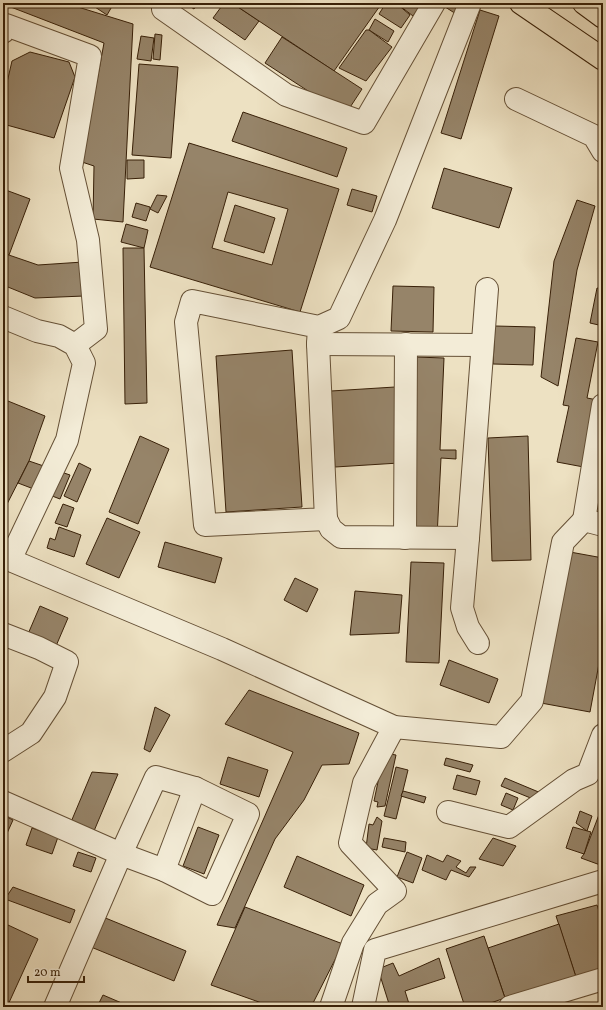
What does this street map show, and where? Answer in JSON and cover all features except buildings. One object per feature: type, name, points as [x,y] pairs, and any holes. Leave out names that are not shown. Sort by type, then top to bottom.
[{"type":"main road","points":[[520,3],[603,60]]},
{"type":"main road","points":[[584,3],[603,17]]},
{"type":"lane","points":[[163,9],[286,95],[364,123],[434,3]]},
{"type":"lane","points":[[319,336],[339,318],[385,220],[470,3]]},
{"type":"lane","points":[[3,32],[6,25],[90,56],[71,168],[88,240],[96,329],[75,345]]},
{"type":"lane","points":[[516,99],[594,136],[603,151]]},
{"type":"lane","points":[[478,643],[468,627],[462,608],[487,289]]},
{"type":"lane","points":[[326,519],[205,525],[186,322],[192,301],[319,336],[406,344],[482,345]]},
{"type":"lane","points":[[3,317],[37,331],[58,336],[75,345],[84,363],[67,440],[7,558],[222,649],[394,727],[501,737],[532,701],[563,542],[594,523],[603,405]]},
{"type":"lane","points":[[319,336],[326,519],[331,530],[340,537],[468,538]]},
{"type":"lane","points":[[405,538],[406,344]]},
{"type":"lane","points":[[3,634],[39,648],[67,662],[55,697],[31,733],[3,750]]},
{"type":"lane","points":[[332,1007],[352,943],[377,904],[395,891],[350,843],[364,783],[394,727]]},
{"type":"lane","points":[[448,812],[509,827],[574,780],[595,777],[603,735]]},
{"type":"lane","points":[[3,802],[121,854],[164,870],[212,894],[248,814],[195,788],[156,777],[121,854],[55,1007]]},
{"type":"lane","points":[[164,870],[195,788]]},
{"type":"lane","points":[[363,1007],[375,950],[603,881]]},
{"type":"lane","points":[[510,1007],[603,979]]}]
